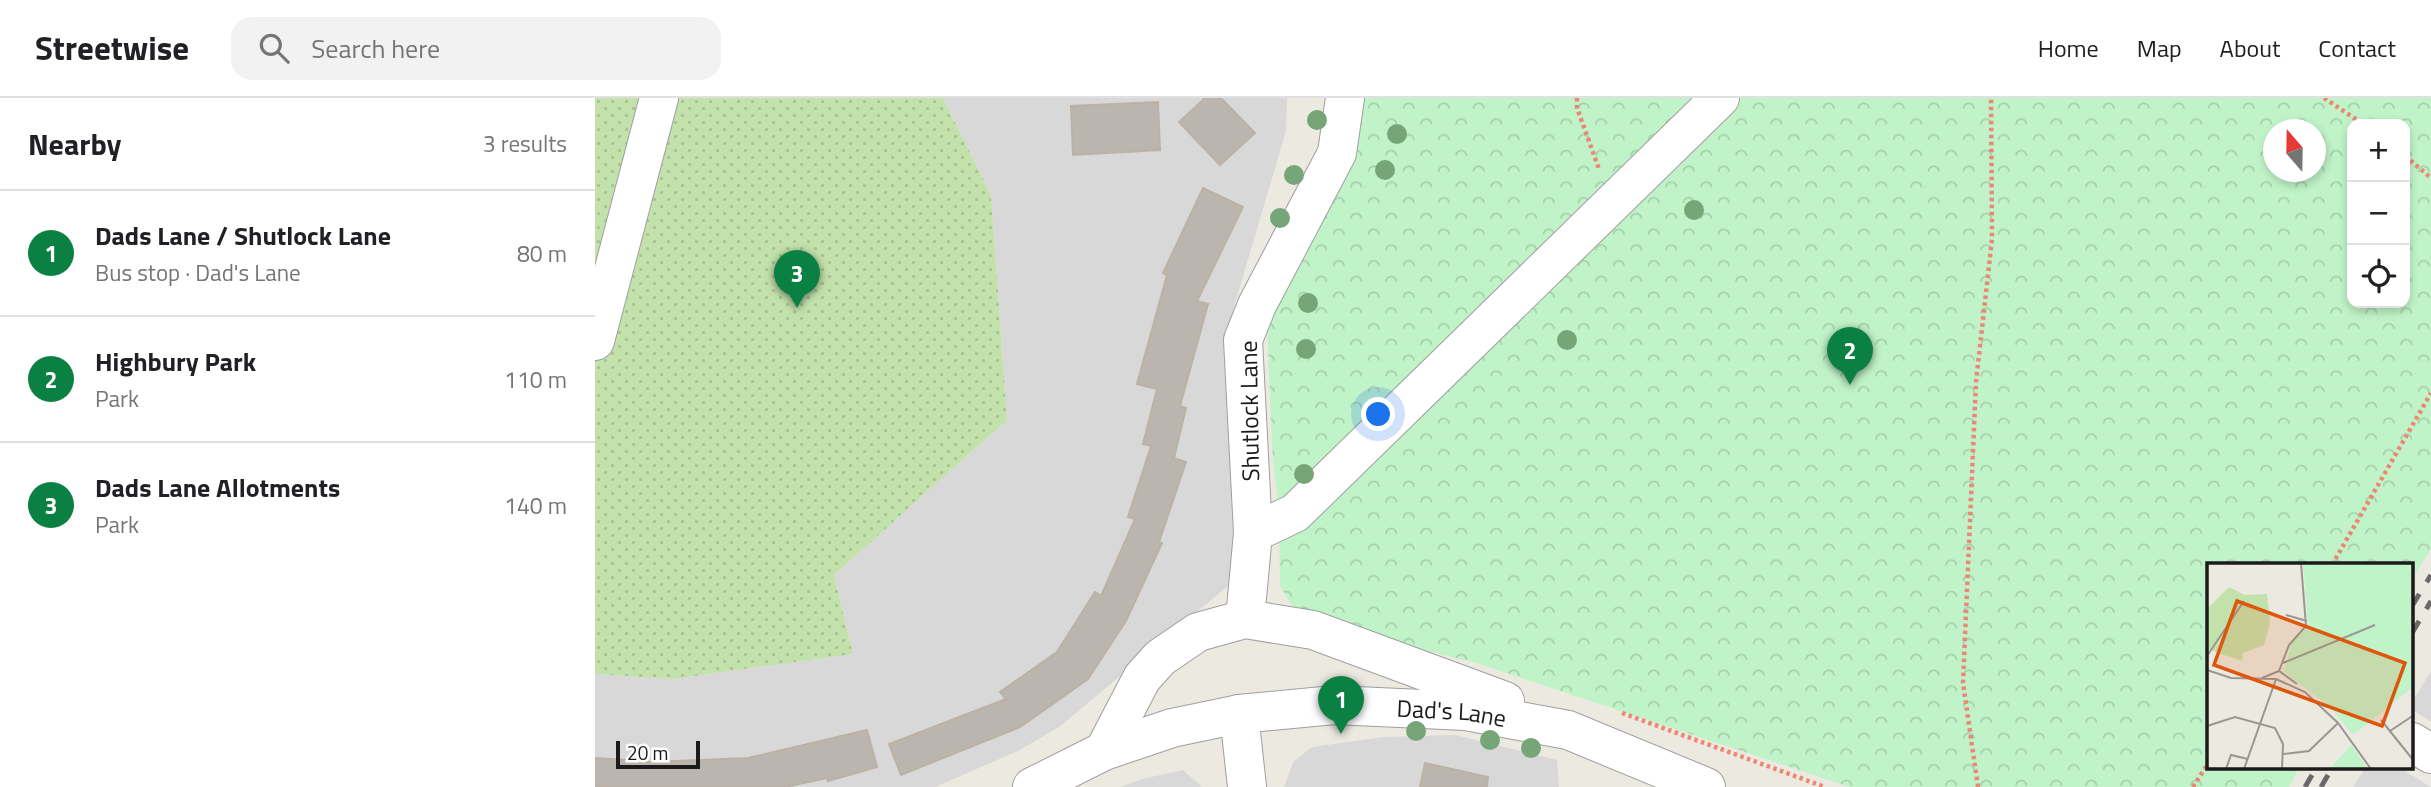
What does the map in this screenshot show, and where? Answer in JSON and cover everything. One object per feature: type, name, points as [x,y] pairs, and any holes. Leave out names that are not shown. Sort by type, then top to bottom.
[{"type":"street","points":[[595,341],[659,98]]},
{"type":"street","name":"Shutlock Lane","points":[[1245,620],[1253,533],[1243,341],[1257,305],[1337,153],[1345,98]]},
{"type":"street","points":[[1253,533],[1295,513],[1720,98]]},
{"type":"street","points":[[1104,751],[1142,678],[1160,658],[1198,632],[1245,620],[1313,629],[1507,702],[1568,730]]},
{"type":"street","name":"Dad's Lane","points":[[1032,787],[1104,751],[1172,729],[1239,714],[1334,705],[1466,711],[1568,730],[1645,775],[1706,787]]},
{"type":"street","points":[[1239,714],[1247,787]]},
{"type":"street","points":[[2413,743],[2431,754]]},
{"type":"path","points":[[1577,98],[1577,108],[1611,203]]},
{"type":"path","points":[[1978,787],[1963,683],[1976,382],[1992,240],[1991,98]]},
{"type":"path","points":[[2324,98],[2356,119]]},
{"type":"path","points":[[2410,160],[2431,178]]},
{"type":"path","points":[[2333,563],[2431,393]]},
{"type":"path","points":[[1609,710],[1660,725],[1825,787]]},
{"type":"path","points":[[2193,787],[2207,765]]},
{"type":"shaded area","points":[[943,98],[1287,98],[1286,131],[1228,327],[1234,581],[1059,727],[1018,751],[935,787],[595,787],[595,674],[673,679],[853,654],[834,575],[1007,420],[991,195]]},
{"type":"shaded area","points":[[2431,671],[2431,722],[2413,710],[2413,700]]},
{"type":"shaded area","points":[[1455,735],[1557,760],[1559,787],[1284,787],[1293,762],[1312,747],[1383,737]]},
{"type":"shaded area","points":[[1183,770],[1202,787],[1121,787],[1142,779]]},
{"type":"shaded area","points":[[2364,770],[2403,770],[2431,787],[2353,787]]},
{"type":"green space","points":[[595,98],[943,98],[991,195],[1007,420],[834,575],[853,654],[673,679],[595,674]]},
{"type":"green space","points":[[1353,98],[2431,98],[2431,549],[2413,577],[2413,563],[2207,563],[2207,770],[2298,770],[2289,787],[1850,787],[1473,662],[1346,631],[1297,614],[1280,586],[1279,516],[1272,447],[1267,323],[1313,240],[1352,141]]},
{"type":"building","points":[[1205,98],[1221,98],[1255,133],[1220,165],[1179,122]]},
{"type":"building","points":[[1158,102],[1160,150],[1073,155],[1071,106]]},
{"type":"building","points":[[1203,188],[1243,207],[1197,301],[1208,304],[1180,406],[1186,408],[1174,458],[1186,462],[1159,542],[1162,543],[1126,621],[1088,679],[1020,727],[901,775],[889,744],[1006,699],[1000,692],[1057,652],[1095,592],[1101,596],[1135,519],[1128,517],[1151,446],[1143,444],[1157,389],[1137,384],[1167,275],[1163,273]]},
{"type":"building","points":[[867,730],[877,767],[828,781],[827,778],[785,787],[595,787],[595,758],[627,760],[627,763],[748,758]]},
{"type":"building","points":[[1425,763],[1488,777],[1487,787],[1420,787]]},
{"type":"railway","points":[[2413,604],[2431,575]]},
{"type":"railway","points":[[2413,631],[2431,601]]},
{"type":"railway","points":[[2305,787],[2315,770]]},
{"type":"railway","points":[[2321,787],[2331,770]]},
{"type":"place","name":"Dads Lane Allotments","points":[[797,308]]},
{"type":"place","name":"Highbury Park","points":[[1850,385]]},
{"type":"place","name":"Dads Lane / Shutlock Lane","points":[[1341,734]]}]
